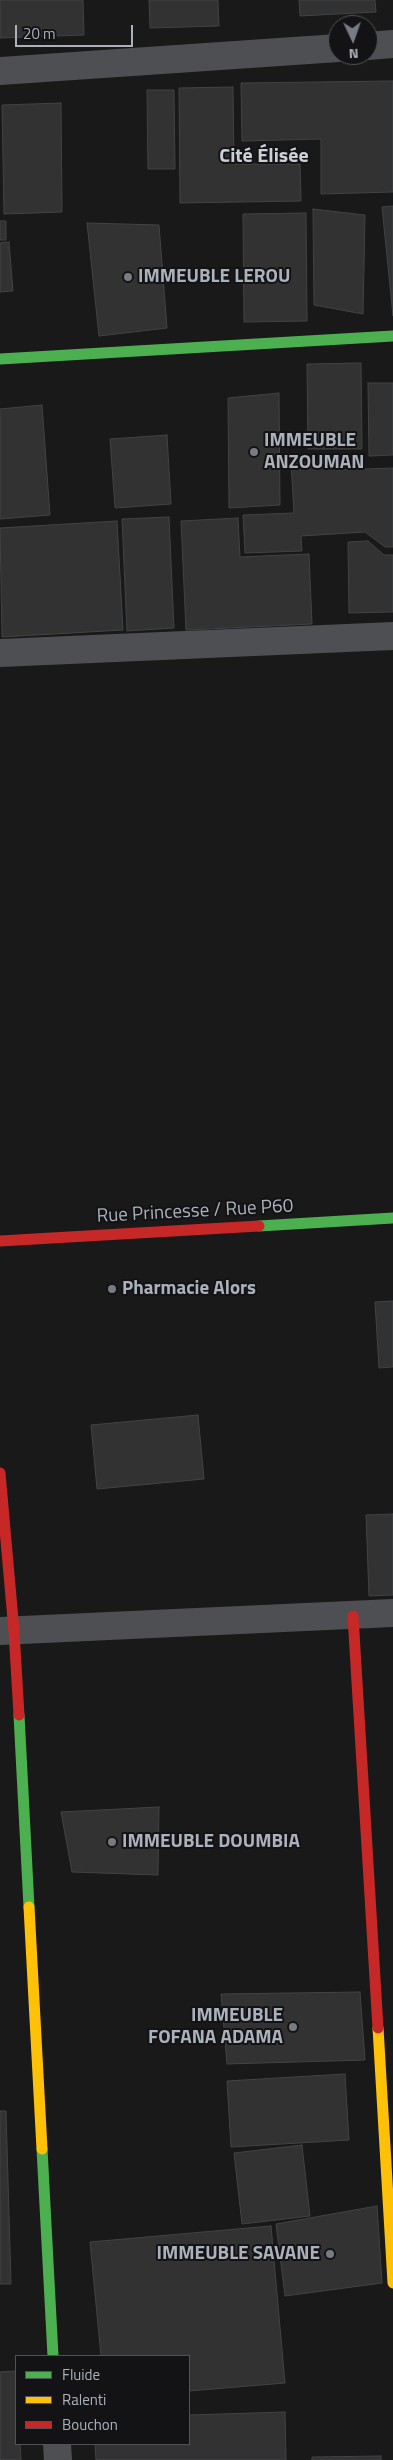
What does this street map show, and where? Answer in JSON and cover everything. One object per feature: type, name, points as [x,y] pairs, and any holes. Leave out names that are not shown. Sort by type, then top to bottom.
[{"type":"street","points":[[378,45],[393,44]]},
{"type":"street","points":[[0,71],[328,49]]},
{"type":"street","points":[[0,359],[393,336]]},
{"type":"street","points":[[0,653],[393,636]]},
{"type":"street","name":"Rue Princesse / Rue P60","points":[[0,1241],[393,1218]]},
{"type":"street","points":[[0,1473],[7,1631],[53,2355]]},
{"type":"street","points":[[7,1631],[393,1614]]},
{"type":"street","points":[[352,1616],[393,2283]]},
{"type":"street","points":[[57,2445],[58,2460]]},
{"type":"building","points":[[0,0],[83,0],[84,35],[0,38]]},
{"type":"building","points":[[149,0],[218,0],[219,26],[150,28]]},
{"type":"building","points":[[299,0],[375,0],[376,12],[300,16]]},
{"type":"building","points":[[393,81],[393,192],[321,194],[321,139],[242,141],[241,83]]},
{"type":"building","points":[[233,87],[234,164],[300,164],[301,201],[180,203],[179,88]]},
{"type":"building","points":[[147,90],[174,90],[175,169],[148,169]]},
{"type":"building","points":[[61,103],[62,212],[4,214],[2,105]]},
{"type":"building","points":[[393,206],[393,316],[382,207]]},
{"type":"building","points":[[313,209],[365,215],[363,314],[314,305]]},
{"type":"building","points":[[306,213],[307,321],[244,322],[243,214]]},
{"type":"building","points":[[0,221],[6,221],[6,240],[0,240]]},
{"type":"building","name":"IMMEUBLE LEROU","points":[[87,223],[159,225],[167,328],[99,336]]},
{"type":"building","points":[[9,242],[13,291],[0,292],[0,243]]},
{"type":"building","points":[[361,363],[362,449],[308,449],[307,364]]},
{"type":"building","points":[[368,383],[393,383],[393,455],[369,456]]},
{"type":"building","name":"IMMEUBLE ANZOUMAN","points":[[279,393],[280,505],[229,508],[228,398]]},
{"type":"building","points":[[42,405],[50,515],[0,519],[0,409]]},
{"type":"building","points":[[167,435],[171,504],[115,508],[110,439]]},
{"type":"building","points":[[337,461],[337,470],[393,468],[393,547],[385,547],[365,532],[301,536],[302,551],[245,553],[243,515],[294,513],[291,463]]},
{"type":"building","points":[[169,517],[174,628],[127,631],[122,519]]},
{"type":"building","points":[[238,518],[240,557],[309,554],[312,624],[186,630],[181,521]]},
{"type":"building","points":[[117,521],[123,630],[2,637],[0,528]]},
{"type":"building","points":[[368,541],[384,555],[393,555],[393,612],[349,613],[348,542]]},
{"type":"building","points":[[393,1301],[393,1367],[379,1368],[375,1302]]},
{"type":"building","points":[[198,1415],[204,1479],[97,1489],[91,1425]]},
{"type":"building","points":[[393,1514],[393,1595],[369,1596],[366,1515]]},
{"type":"building","name":"IMMEUBLE DOUMBIA","points":[[159,1807],[158,1875],[72,1872],[61,1812]]},
{"type":"building","name":"IMMEUBLE FOFANA ADAMA","points":[[360,1992],[365,2060],[227,2064],[221,1994]]},
{"type":"building","points":[[345,2074],[349,2140],[231,2147],[227,2081]]},
{"type":"building","points":[[0,2111],[6,2111],[11,2284],[0,2284]]},
{"type":"building","points":[[302,2145],[310,2216],[242,2224],[234,2153]]},
{"type":"building","name":"IMMEUBLE SAVANE","points":[[377,2206],[382,2283],[285,2296],[276,2224]]},
{"type":"building","points":[[271,2226],[285,2383],[190,2391],[190,2355],[101,2355],[90,2242]]},
{"type":"building","points":[[15,2371],[15,2445],[20,2445],[21,2460],[0,2460],[0,2372]]},
{"type":"building","points":[[285,2412],[286,2460],[96,2460],[95,2445],[190,2445],[190,2415]]},
{"type":"building","points":[[381,2456],[381,2460],[312,2460],[312,2457]]},
{"type":"traffic: fast","points":[[0,359],[393,336]]},
{"type":"traffic: fast","points":[[259,1226],[393,1218]]},
{"type":"traffic: fast","points":[[19,1715],[29,1907]]},
{"type":"traffic: fast","points":[[42,2149],[53,2355]]},
{"type":"traffic: slow","points":[[29,1907],[42,2149]]},
{"type":"traffic: slow","points":[[378,2028],[393,2283]]},
{"type":"traffic: jam","points":[[0,1241],[259,1226]]},
{"type":"traffic: jam","points":[[0,1473],[14,1631],[19,1715]]},
{"type":"traffic: jam","points":[[353,1616],[378,2028]]},
{"type":"place","name":"IMMEUBLE LEROU","points":[[128,277]]},
{"type":"place","name":"IMMEUBLE ANZOUMAN","points":[[254,452]]},
{"type":"place","name":"Pharmacie Alors","points":[[112,1289]]},
{"type":"place","name":"IMMEUBLE DOUMBIA","points":[[112,1842]]},
{"type":"place","name":"IMMEUBLE FOFANA ADAMA","points":[[293,2027]]},
{"type":"place","name":"IMMEUBLE SAVANE","points":[[330,2254]]},
{"type":"district","name":"Cité Élisée","points":[[264,157]]}]
